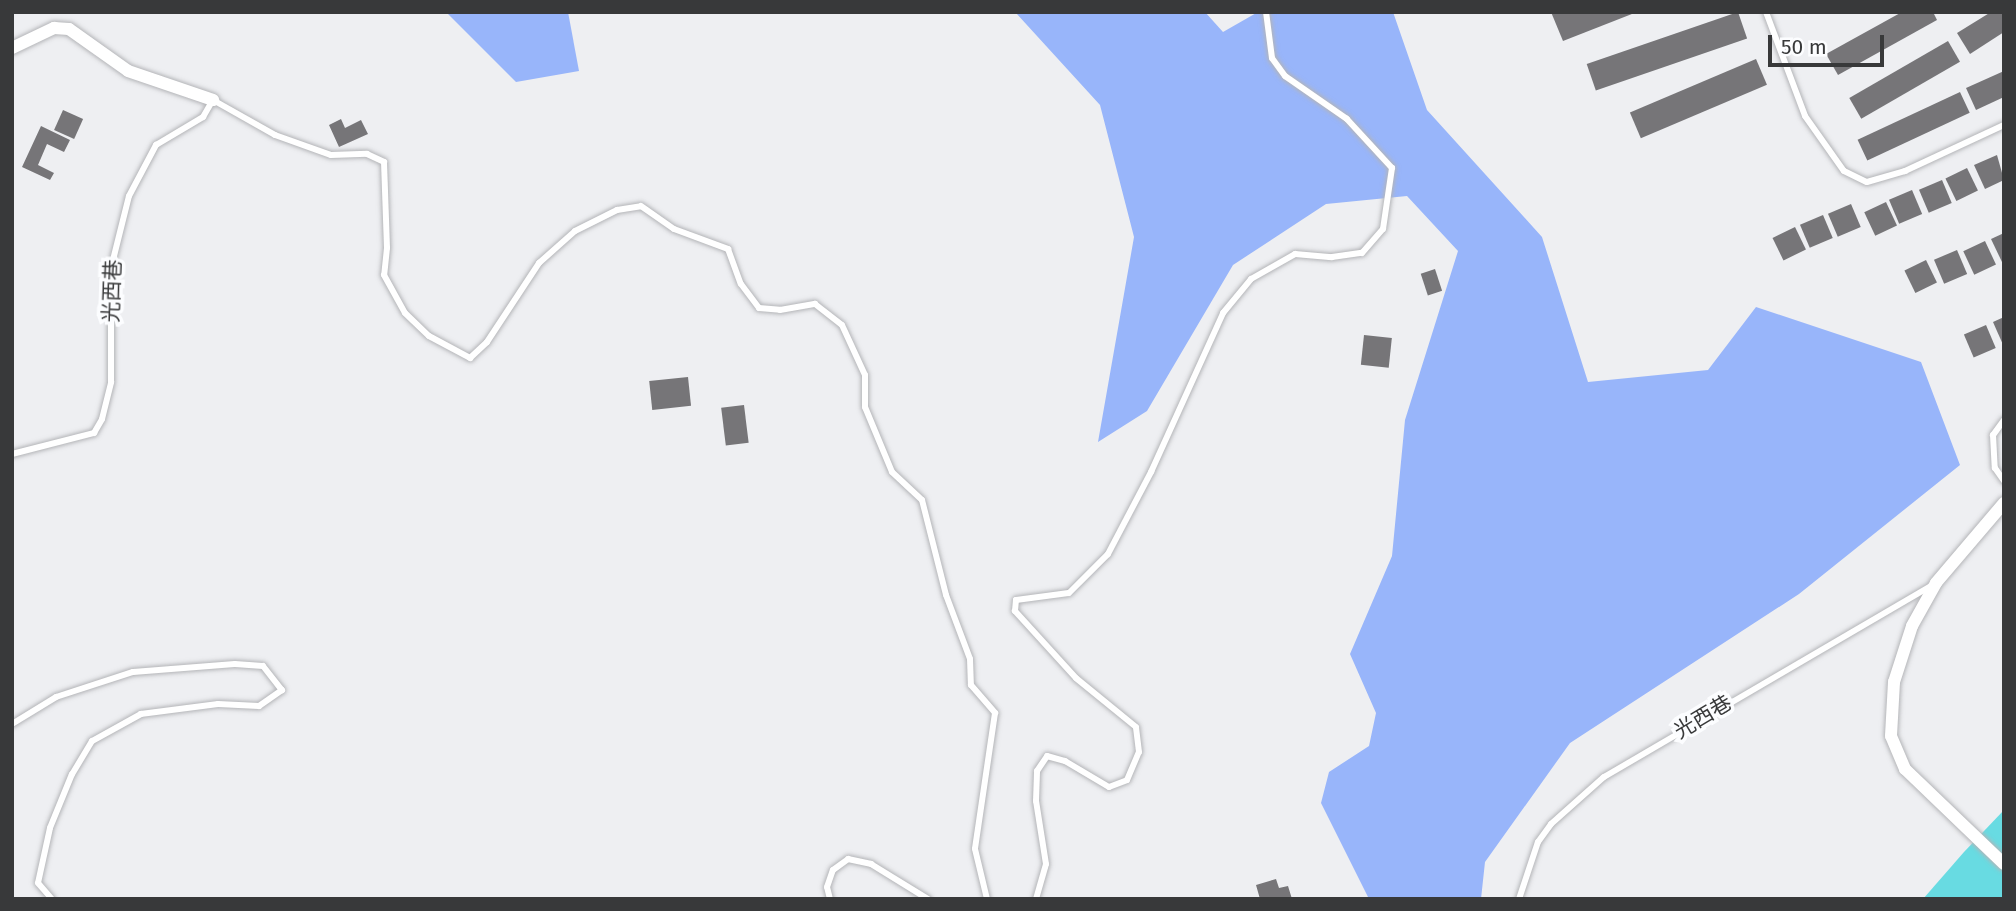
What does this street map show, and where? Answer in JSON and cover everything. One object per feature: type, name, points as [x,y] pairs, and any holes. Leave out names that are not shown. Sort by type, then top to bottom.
[{"type":"street","points":[[12,48],[54,28],[69,29],[128,71],[213,100]]},
{"type":"street","name":"光西巷","points":[[2004,503],[1936,583],[1899,657],[1891,736],[1905,769],[2004,864]]},
{"type":"lane","points":[[1036,899],[1046,864],[1036,801],[1037,771],[1047,756],[1065,761],[1109,787],[1127,780],[1139,752],[1136,727],[1068,669],[1015,611],[1016,600],[1069,593],[1108,554],[1151,472],[1223,313],[1251,279],[1295,254],[1332,257],[1362,253],[1383,229],[1392,168],[1347,119],[1285,76],[1272,58],[1266,12]]},
{"type":"lane","points":[[1766,12],[1805,116],[1844,171],[1867,182],[1905,171],[2004,125]]},
{"type":"lane","points":[[213,100],[275,135],[331,155],[367,154],[384,162],[387,248],[384,275],[405,313],[429,337],[470,358],[487,342],[539,263],[575,231],[617,210],[642,206],[674,229],[728,249],[741,284],[759,308],[780,310],[815,304],[842,324],[864,375],[865,407],[892,472],[922,500],[946,595],[970,659],[971,685],[995,713],[975,849],[987,899]]},
{"type":"lane","name":"光西巷","points":[[12,454],[94,433],[102,419],[111,382],[111,268],[129,196],[156,145],[203,117],[213,100]]},
{"type":"lane","points":[[2004,420],[1993,435],[1995,468],[2004,481]]},
{"type":"lane","name":"光西巷","points":[[1519,899],[1538,842],[1551,824],[1604,777],[1936,583]]},
{"type":"lane","points":[[12,724],[56,697],[133,672],[235,664],[263,666],[282,690],[260,706],[218,704],[141,714],[92,741],[72,774],[50,828],[38,883],[52,899]]},
{"type":"lane","points":[[830,899],[827,887],[832,870],[848,859],[871,864],[928,899]]},
{"type":"shaded area","points":[[446,12],[568,12],[579,71],[516,82]]},
{"type":"shaded area","points":[[1015,12],[1205,12],[1223,32],[1258,12],[1393,12],[1427,110],[1542,237],[1588,382],[1708,370],[1756,307],[1921,362],[1960,465],[1799,594],[1570,743],[1485,862],[1481,899],[1369,899],[1321,803],[1329,772],[1369,746],[1376,713],[1350,654],[1392,556],[1405,420],[1458,251],[1407,196],[1326,204],[1233,265],[1147,411],[1098,442],[1134,237],[1100,105]]},
{"type":"shaded area","points":[[2004,810],[2004,899],[1923,899],[1964,852]]},
{"type":"building","points":[[1551,12],[1637,12],[1563,41]]},
{"type":"building","points":[[1738,12],[1747,38],[1596,91],[1587,64]]},
{"type":"building","points":[[1902,12],[1933,12],[1937,20],[1838,75],[1826,54]]},
{"type":"building","points":[[1991,12],[2004,12],[2004,32],[1970,54],[1957,33]]},
{"type":"building","points":[[1948,41],[1960,62],[1861,119],[1849,98]]},
{"type":"building","points":[[1756,59],[1767,85],[1641,138],[1630,113]]},
{"type":"building","points":[[2004,71],[2004,97],[1976,110],[1966,88]]},
{"type":"building","points":[[1960,92],[1970,113],[1867,161],[1858,140]]},
{"type":"building","points":[[63,110],[83,119],[74,139],[54,130]]},
{"type":"building","points":[[341,119],[345,128],[361,120],[368,134],[339,147],[329,125]]},
{"type":"building","points":[[41,126],[70,140],[64,152],[47,144],[38,165],[54,173],[50,180],[22,167]]},
{"type":"building","points":[[1997,155],[2004,180],[1985,189],[1974,165]]},
{"type":"building","points":[[1967,168],[1978,190],[1956,201],[1945,179]]},
{"type":"building","points":[[1942,180],[1952,203],[1929,213],[1919,190]]},
{"type":"building","points":[[1912,190],[1922,214],[1899,224],[1889,200]]},
{"type":"building","points":[[1886,202],[1897,226],[1875,236],[1864,212]]},
{"type":"building","points":[[1851,204],[1861,227],[1838,237],[1828,214]]},
{"type":"building","points":[[1823,215],[1833,238],[1810,248],[1800,225]]},
{"type":"building","points":[[1795,227],[1806,249],[1783,260],[1773,238]]},
{"type":"building","points":[[2004,233],[2004,261],[2002,262],[1991,239]]},
{"type":"building","points":[[1985,241],[1996,265],[1974,275],[1963,251]]},
{"type":"building","points":[[1957,250],[1967,274],[1944,284],[1934,260]]},
{"type":"building","points":[[1926,260],[1937,282],[1915,293],[1904,271]]},
{"type":"building","points":[[1435,269],[1442,291],[1428,296],[1421,274]]},
{"type":"building","points":[[2004,317],[2004,347],[1993,322]]},
{"type":"building","points":[[1986,325],[1996,348],[1974,357],[1964,334]]},
{"type":"building","points":[[1364,335],[1392,338],[1389,368],[1361,365]]},
{"type":"building","points":[[688,377],[691,406],[652,410],[649,381]]},
{"type":"building","points":[[744,405],[749,443],[726,446],[721,408]]},
{"type":"building","points":[[1276,879],[1279,888],[1288,886],[1292,899],[1260,899],[1256,885]]}]
